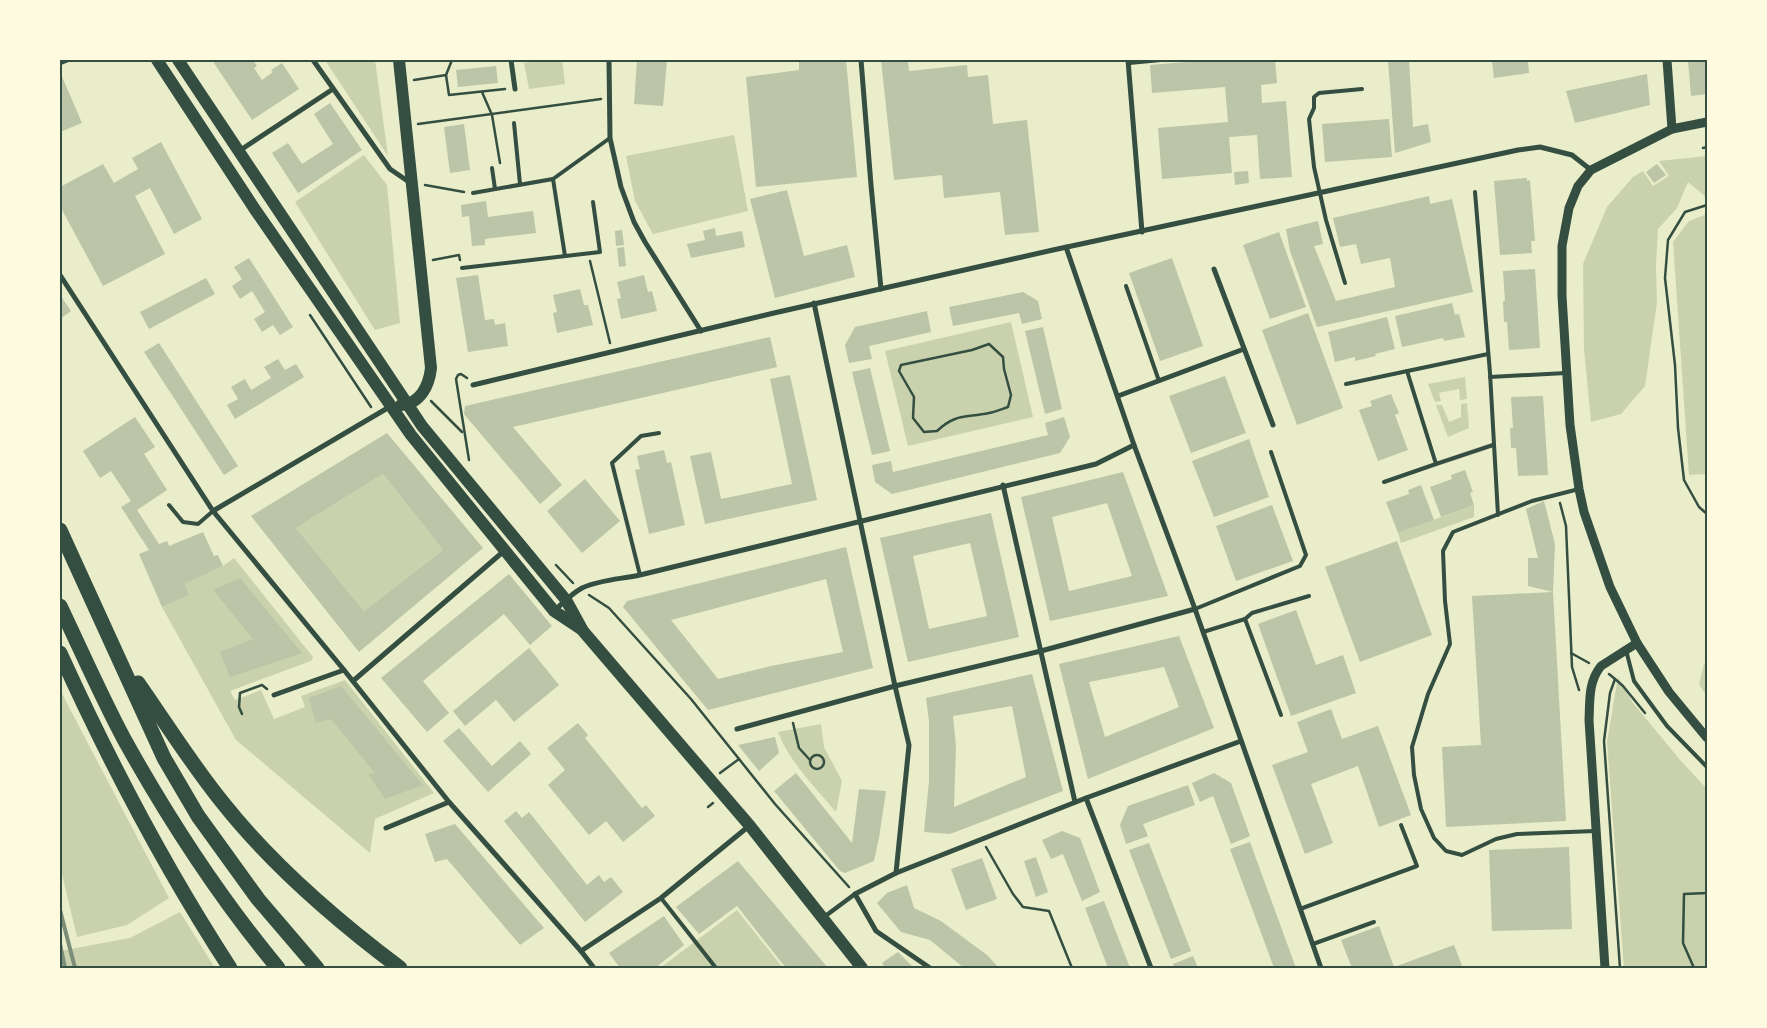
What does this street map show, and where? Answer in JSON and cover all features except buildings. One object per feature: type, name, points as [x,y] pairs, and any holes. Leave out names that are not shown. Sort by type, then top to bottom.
[{"type":"highway","points":[[60,530],[164,758],[198,816],[258,899],[317,968]]},
{"type":"highway","points":[[60,606],[124,739],[173,821],[198,862],[231,909],[278,968]]},
{"type":"highway","points":[[116,650],[204,778],[246,831],[316,900],[370,946],[400,968]]},
{"type":"highway","points":[[60,653],[144,822],[178,884],[230,968]]},
{"type":"main road","points":[[157,60],[224,162],[411,435],[554,611],[583,630]]},
{"type":"main road","points":[[178,60],[422,426],[566,600],[583,630],[750,826],[862,968]]},
{"type":"main road","points":[[391,406],[408,404],[419,398],[430,376],[431,368],[422,263],[411,183],[407,126],[399,60]]},
{"type":"street","points":[[313,60],[390,169],[411,183]]},
{"type":"street","points":[[511,60],[515,89]]},
{"type":"street","points":[[609,60],[610,138],[621,187],[634,222],[701,331]]},
{"type":"street","points":[[862,60],[881,289]]},
{"type":"street","points":[[1667,60],[1672,129]]},
{"type":"street","points":[[1129,62],[1142,232]]},
{"type":"street","points":[[238,152],[333,89]]},
{"type":"street","points":[[1707,122],[1672,129],[1591,170],[1578,186],[1569,208],[1562,246],[1562,296],[1566,373],[1574,458],[1578,489],[1595,549],[1620,611],[1637,643],[1661,680],[1707,738]]},
{"type":"street","points":[[473,384],[1066,247],[1540,147],[1572,155],[1591,170]]},
{"type":"street","points":[[1066,247],[1134,445],[1195,609],[1321,968]]},
{"type":"street","points":[[1214,269],[1273,425]]},
{"type":"street","points":[[60,275],[213,511],[353,681],[449,802],[582,951],[594,968]]},
{"type":"street","points":[[814,304],[909,746],[896,873]]},
{"type":"street","points":[[1118,396],[1244,349]]},
{"type":"street","points":[[213,511],[391,406]]},
{"type":"street","points":[[554,611],[579,590],[589,585],[640,575],[1003,485],[1096,464],[1134,445]]},
{"type":"street","points":[[1003,485],[1075,802]]},
{"type":"street","points":[[353,681],[504,551]]},
{"type":"street","points":[[737,729],[895,686],[1041,652],[1195,609]]},
{"type":"street","points":[[1605,968],[1589,720],[1591,685],[1601,666],[1637,643]]},
{"type":"street","points":[[274,695],[344,670]]},
{"type":"street","points":[[823,918],[855,894],[896,873],[1075,802],[1241,741]]},
{"type":"street","points":[[1086,798],[1151,968]]},
{"type":"street","points":[[386,828],[449,802]]},
{"type":"street","points":[[582,951],[662,898],[750,826]]},
{"type":"street","points":[[855,894],[876,931],[930,968]]},
{"type":"lane","points":[[1129,62],[1162,60]]},
{"type":"lane","points":[[1345,283],[1320,193],[1310,142],[1309,119],[1314,108],[1314,97],[1319,93],[1362,89]]},
{"type":"lane","points":[[514,123],[520,184]]},
{"type":"lane","points":[[473,193],[553,179],[610,138]]},
{"type":"lane","points":[[224,162],[238,152]]},
{"type":"lane","points":[[492,168],[495,189]]},
{"type":"lane","points":[[553,179],[565,256]]},
{"type":"lane","points":[[1475,192],[1490,377],[1498,514]]},
{"type":"lane","points":[[462,268],[600,252],[593,202]]},
{"type":"lane","points":[[1126,286],[1158,381]]},
{"type":"lane","points":[[1346,384],[1488,354]]},
{"type":"lane","points":[[1407,371],[1436,464]]},
{"type":"lane","points":[[1490,377],[1566,373]]},
{"type":"lane","points":[[640,575],[612,463],[641,436],[659,433]]},
{"type":"lane","points":[[1384,482],[1494,445]]},
{"type":"lane","points":[[1195,609],[1300,566],[1306,555],[1271,452]]},
{"type":"lane","points":[[1578,489],[1532,501],[1453,532],[1443,551],[1444,601],[1450,644],[1428,694],[1412,747],[1414,775],[1421,809],[1434,838],[1446,851],[1462,855],[1496,839],[1517,834],[1595,831]]},
{"type":"lane","points":[[169,505],[183,522],[198,524],[213,511]]},
{"type":"lane","points":[[1203,632],[1245,619],[1252,613],[1309,596]]},
{"type":"lane","points":[[1245,619],[1281,715]]},
{"type":"lane","points":[[1626,650],[1634,681],[1667,726],[1707,768]]},
{"type":"lane","points":[[1300,909],[1417,866],[1401,825]]},
{"type":"lane","points":[[662,898],[716,968]]},
{"type":"lane","points":[[1313,944],[1374,922]]},
{"type":"path","points":[[60,64],[70,60]]},
{"type":"path","points":[[452,60],[446,76],[449,94],[515,89]]},
{"type":"path","points":[[402,82],[446,76]]},
{"type":"path","points":[[482,92],[492,115],[504,187]]},
{"type":"path","points":[[407,126],[610,98]]},
{"type":"path","points":[[411,183],[473,193]]},
{"type":"path","points":[[1707,205],[1685,212],[1668,240],[1665,278],[1675,365],[1678,428],[1684,480],[1699,507],[1707,514]]},
{"type":"path","points":[[588,254],[612,352]]},
{"type":"path","points":[[422,263],[459,255],[462,268]]},
{"type":"path","points":[[989,344],[1003,357],[1004,369],[1012,395],[1008,407],[988,413],[964,416],[947,422],[937,431],[924,432],[913,418],[914,396],[899,371],[901,365],[972,350],[989,344]]},
{"type":"path","points":[[471,466],[466,452],[457,377],[461,374],[472,381],[473,384]]},
{"type":"path","points":[[423,393],[464,433]]},
{"type":"path","points":[[1557,494],[1566,526],[1572,667],[1580,694]]},
{"type":"path","points":[[534,562],[544,553],[579,590],[608,608],[691,699],[775,804],[855,894]]},
{"type":"path","points":[[1571,653],[1585,662],[1601,666],[1615,678],[1610,693],[1604,741],[1620,968]]},
{"type":"path","points":[[242,714],[239,707],[240,693],[262,685],[274,695]]},
{"type":"path","points":[[791,714],[799,748],[810,760],[812,767],[820,769],[824,764],[823,759],[818,756],[810,760]]},
{"type":"path","points":[[710,780],[739,759]]},
{"type":"path","points":[[982,839],[1013,894],[1023,907],[1049,911],[1072,968]]},
{"type":"path","points":[[1694,968],[1682,943],[1684,894],[1707,893]]},
{"type":"green space","points":[[325,60],[375,60],[388,156]]},
{"type":"green space","points":[[542,60],[562,60],[565,84],[529,89],[524,63]]},
{"type":"green space","points":[[734,135],[748,211],[653,234],[635,201],[626,156]]},
{"type":"green space","points":[[364,155],[387,185],[400,323],[375,330],[295,202]]},
{"type":"green space","points":[[1707,156],[1707,198],[1688,182],[1677,208],[1658,229],[1656,265],[1657,302],[1645,386],[1621,414],[1591,422],[1584,349],[1583,264],[1607,207],[1633,177],[1643,171],[1653,186],[1669,176],[1659,161]]},
{"type":"green space","points":[[1707,214],[1707,474],[1689,475],[1673,242],[1689,221]]},
{"type":"green space","points":[[1011,322],[1033,417],[908,446],[885,351]]},
{"type":"green space","points":[[1465,377],[1467,399],[1460,400],[1459,389],[1439,393],[1441,401],[1435,402],[1428,384]]},
{"type":"green space","points":[[1467,403],[1469,428],[1448,437],[1436,405],[1442,405],[1449,422],[1461,417],[1461,404]]},
{"type":"green space","points":[[383,474],[443,550],[364,611],[296,528]]},
{"type":"green space","points":[[1474,505],[1474,517],[1401,543],[1398,533]]},
{"type":"green space","points":[[234,558],[313,657],[311,661],[230,691],[235,700],[261,690],[274,719],[305,707],[301,696],[345,680],[434,793],[375,819],[370,853],[236,740],[162,607],[189,595],[185,584],[223,566]]},
{"type":"green space","points":[[1707,663],[1707,691],[1704,692],[1699,684],[1704,664]]},
{"type":"green space","points":[[1618,677],[1633,703],[1707,789],[1707,968],[1624,968],[1607,742]]},
{"type":"green space","points":[[60,690],[169,898],[127,925],[77,937],[60,866]]},
{"type":"green space","points":[[821,724],[824,747],[842,781],[836,812],[796,764],[778,732]]},
{"type":"green space","points":[[737,910],[783,968],[660,968]]},
{"type":"green space","points":[[180,912],[215,968],[60,968],[60,951],[130,938]]},
{"type":"railway","points":[[60,910],[75,968]]},
{"type":"railway","points":[[60,944],[65,968]]}]
